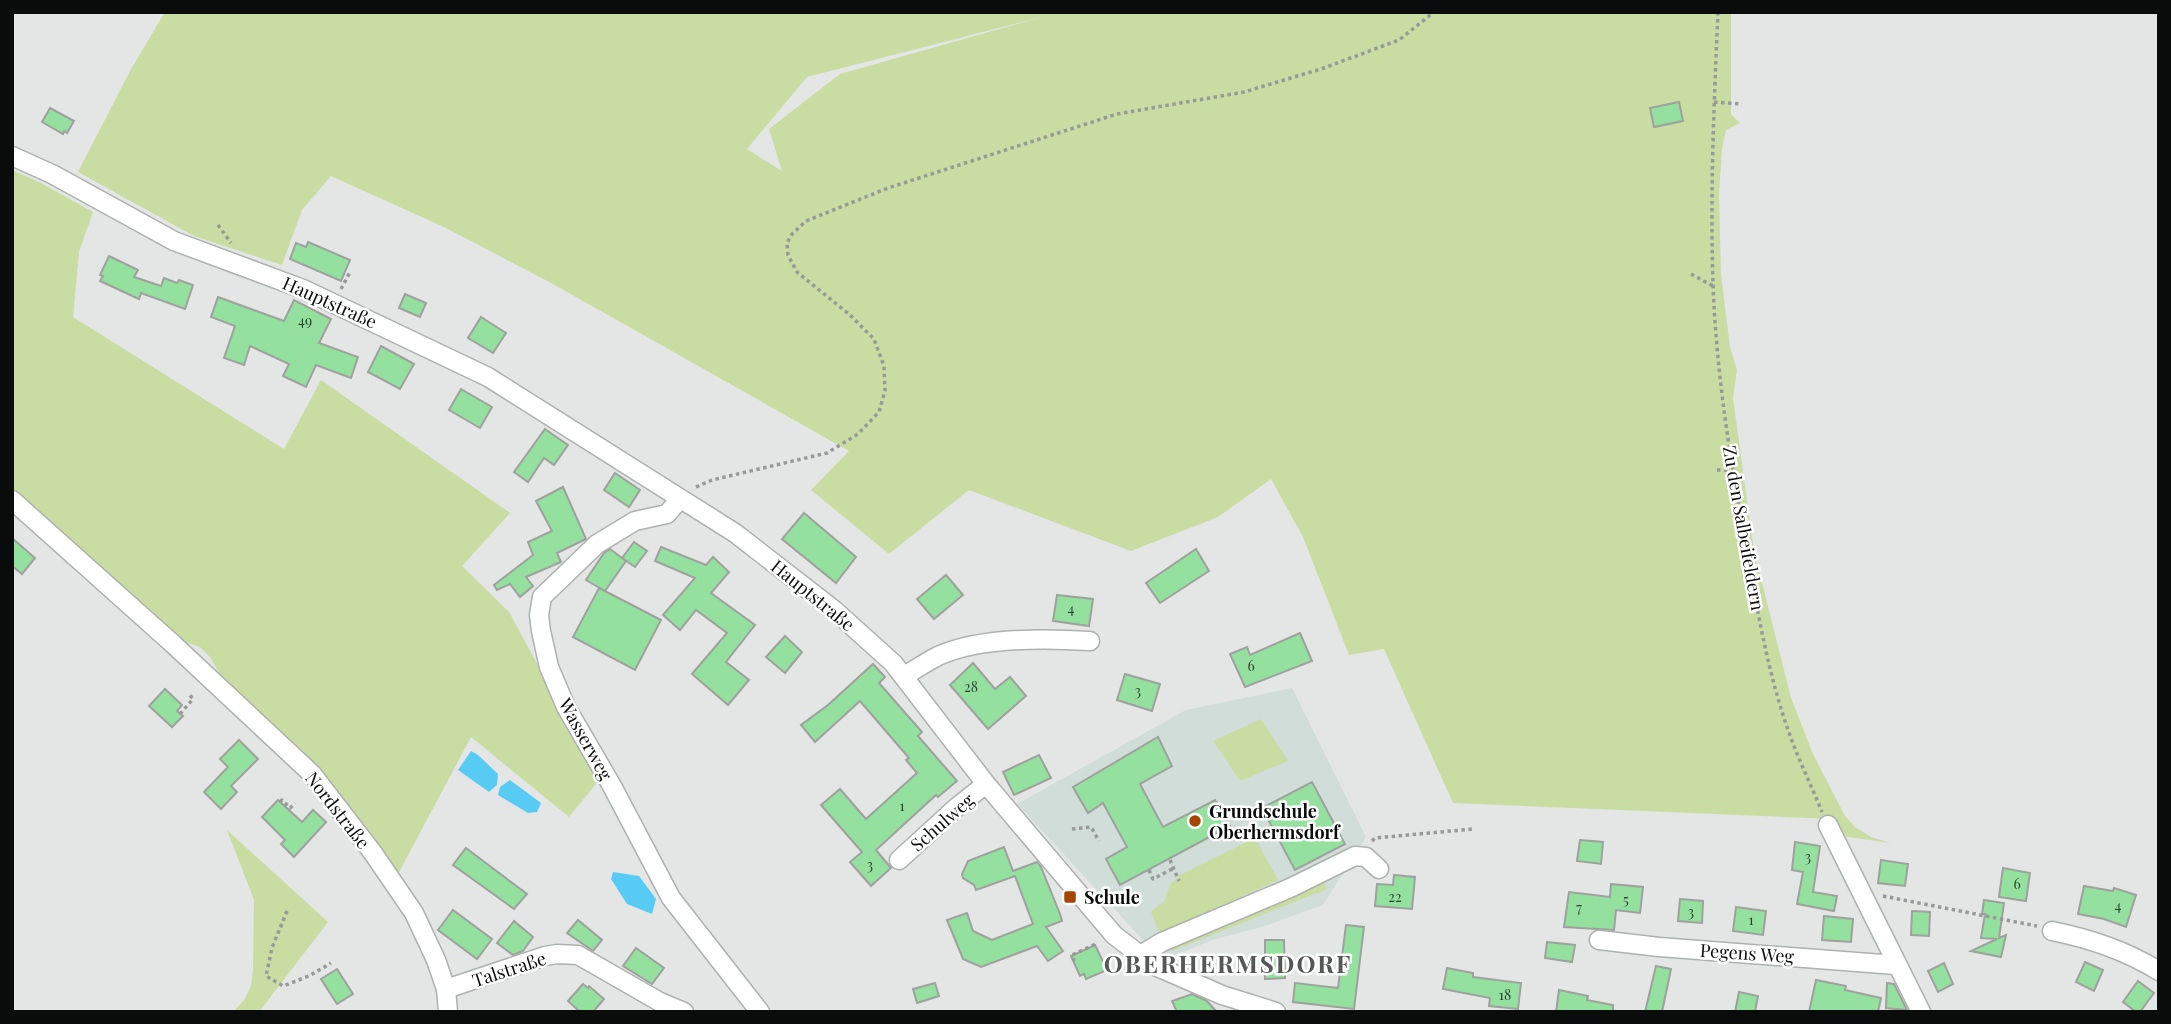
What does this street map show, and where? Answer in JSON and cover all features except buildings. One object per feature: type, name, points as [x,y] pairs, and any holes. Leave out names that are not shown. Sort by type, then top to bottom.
[{"type":"street","name":"Hauptstraße","points":[[12,156],[52,174],[174,241],[267,274],[390,328],[488,377],[735,533],[833,609],[904,676],[986,784],[1114,935],[1153,965],[1222,995],[1276,1012]]},
{"type":"street","name":"Nordstraße","points":[[12,500],[173,644],[312,774],[414,913],[446,989],[448,1012]]},
{"type":"street","name":"Wasserweg","points":[[680,500],[667,514],[635,521],[597,544],[542,597],[539,615],[541,631],[549,667],[566,707],[612,786],[671,898],[760,1012]]},
{"type":"street","points":[[904,676],[939,656],[984,644],[1040,638],[1090,640]]},
{"type":"street","name":"Schulweg","points":[[899,860],[986,784]]},
{"type":"street","points":[[1828,825],[1921,1012]]},
{"type":"street","points":[[1139,956],[1162,942],[1290,888],[1355,856],[1366,857],[1379,869]]},
{"type":"street","points":[[2052,931],[2099,942],[2126,952],[2159,971]]},
{"type":"street","name":"Pegens Weg","points":[[1599,940],[1659,947],[1896,964]]},
{"type":"street","name":"Talstraße","points":[[446,989],[545,956],[578,955],[660,1002],[684,1012]]},
{"type":"path","points":[[680,500],[693,488],[712,480],[827,453],[858,434],[879,412],[885,391],[884,366],[874,339],[850,315],[797,272],[788,256],[788,243],[792,234],[806,221],[888,188],[1116,114],[1244,93],[1321,69],[1399,40],[1434,12]]},
{"type":"path","name":"Zu den Salbeifeldern","points":[[1718,12],[1712,180],[1713,286],[1733,470],[1755,601],[1775,686],[1791,738],[1828,825]]},
{"type":"path","points":[[1714,102],[1742,104]]},
{"type":"path","points":[[1691,274],[1713,286]]},
{"type":"path","points":[[1717,470],[1733,470]]},
{"type":"path","points":[[180,713],[191,703],[193,699],[189,695]]},
{"type":"path","points":[[280,802],[282,800],[290,808],[295,803]]},
{"type":"path","points":[[1072,829],[1091,827],[1099,841]]},
{"type":"path","points":[[1355,856],[1375,838],[1473,829]]},
{"type":"path","points":[[1170,860],[1179,881]]},
{"type":"path","points":[[1149,870],[1153,879],[1174,868]]},
{"type":"path","points":[[1861,892],[2052,931]]},
{"type":"path","points":[[287,911],[271,948],[266,976],[283,986],[309,976],[331,963]]},
{"type":"path","points":[[1074,961],[1072,955],[1101,941]]},
{"type":"shaded area","name":"Grundschule Oberhermsdorf","points":[[1292,688],[1366,837],[1323,905],[1262,927],[1215,939],[1168,958],[1145,942],[1017,804],[1186,710]]},
{"type":"green space","points":[[165,12],[1731,12],[1731,114],[1740,123],[1726,130],[1722,148],[1719,195],[1721,274],[1730,347],[1737,370],[1733,398],[1754,551],[1791,698],[1813,754],[1845,816],[1855,827],[1871,837],[1890,843],[1842,836],[1833,819],[1453,803],[1384,649],[1349,655],[1303,537],[1271,479],[1218,517],[1131,551],[969,490],[889,554],[811,490],[849,451],[553,284],[446,228],[331,176],[302,210],[282,265],[194,236],[78,172],[130,71]],"holes":[[[1049,15],[840,74],[769,129],[782,171],[747,149],[807,77]]]},
{"type":"green space","points":[[12,170],[93,212],[79,252],[73,317],[284,449],[321,380],[510,513],[462,566],[509,612],[600,779],[569,817],[471,737],[398,874],[314,765],[228,688],[210,657],[200,647],[180,640],[47,523],[12,488]]},
{"type":"green space","points":[[1261,719],[1288,761],[1240,781],[1213,741]]},
{"type":"green space","points":[[227,830],[328,922],[259,1012],[233,1012],[244,1000],[251,986],[254,900]]},
{"type":"green space","points":[[1255,838],[1278,880],[1222,906],[1216,912],[1160,935],[1151,912],[1165,900],[1170,885],[1180,875]]},
{"type":"green space","points":[[1324,882],[1327,889],[1172,951],[1169,944]]},
{"type":"water","points":[[471,751],[498,774],[497,785],[489,792],[458,770]]},
{"type":"water","points":[[510,780],[541,803],[537,812],[528,813],[498,795],[500,787]]},
{"type":"water","points":[[613,872],[639,876],[656,899],[652,914],[627,904],[611,879]]},
{"type":"place","name":"Grundschule Oberhermsdorf","points":[[1195,821]]},
{"type":"place","name":"Schule","points":[[1070,897]]},
{"type":"district","name":"OBERHERMSDORF","points":[[1228,963]]}]
